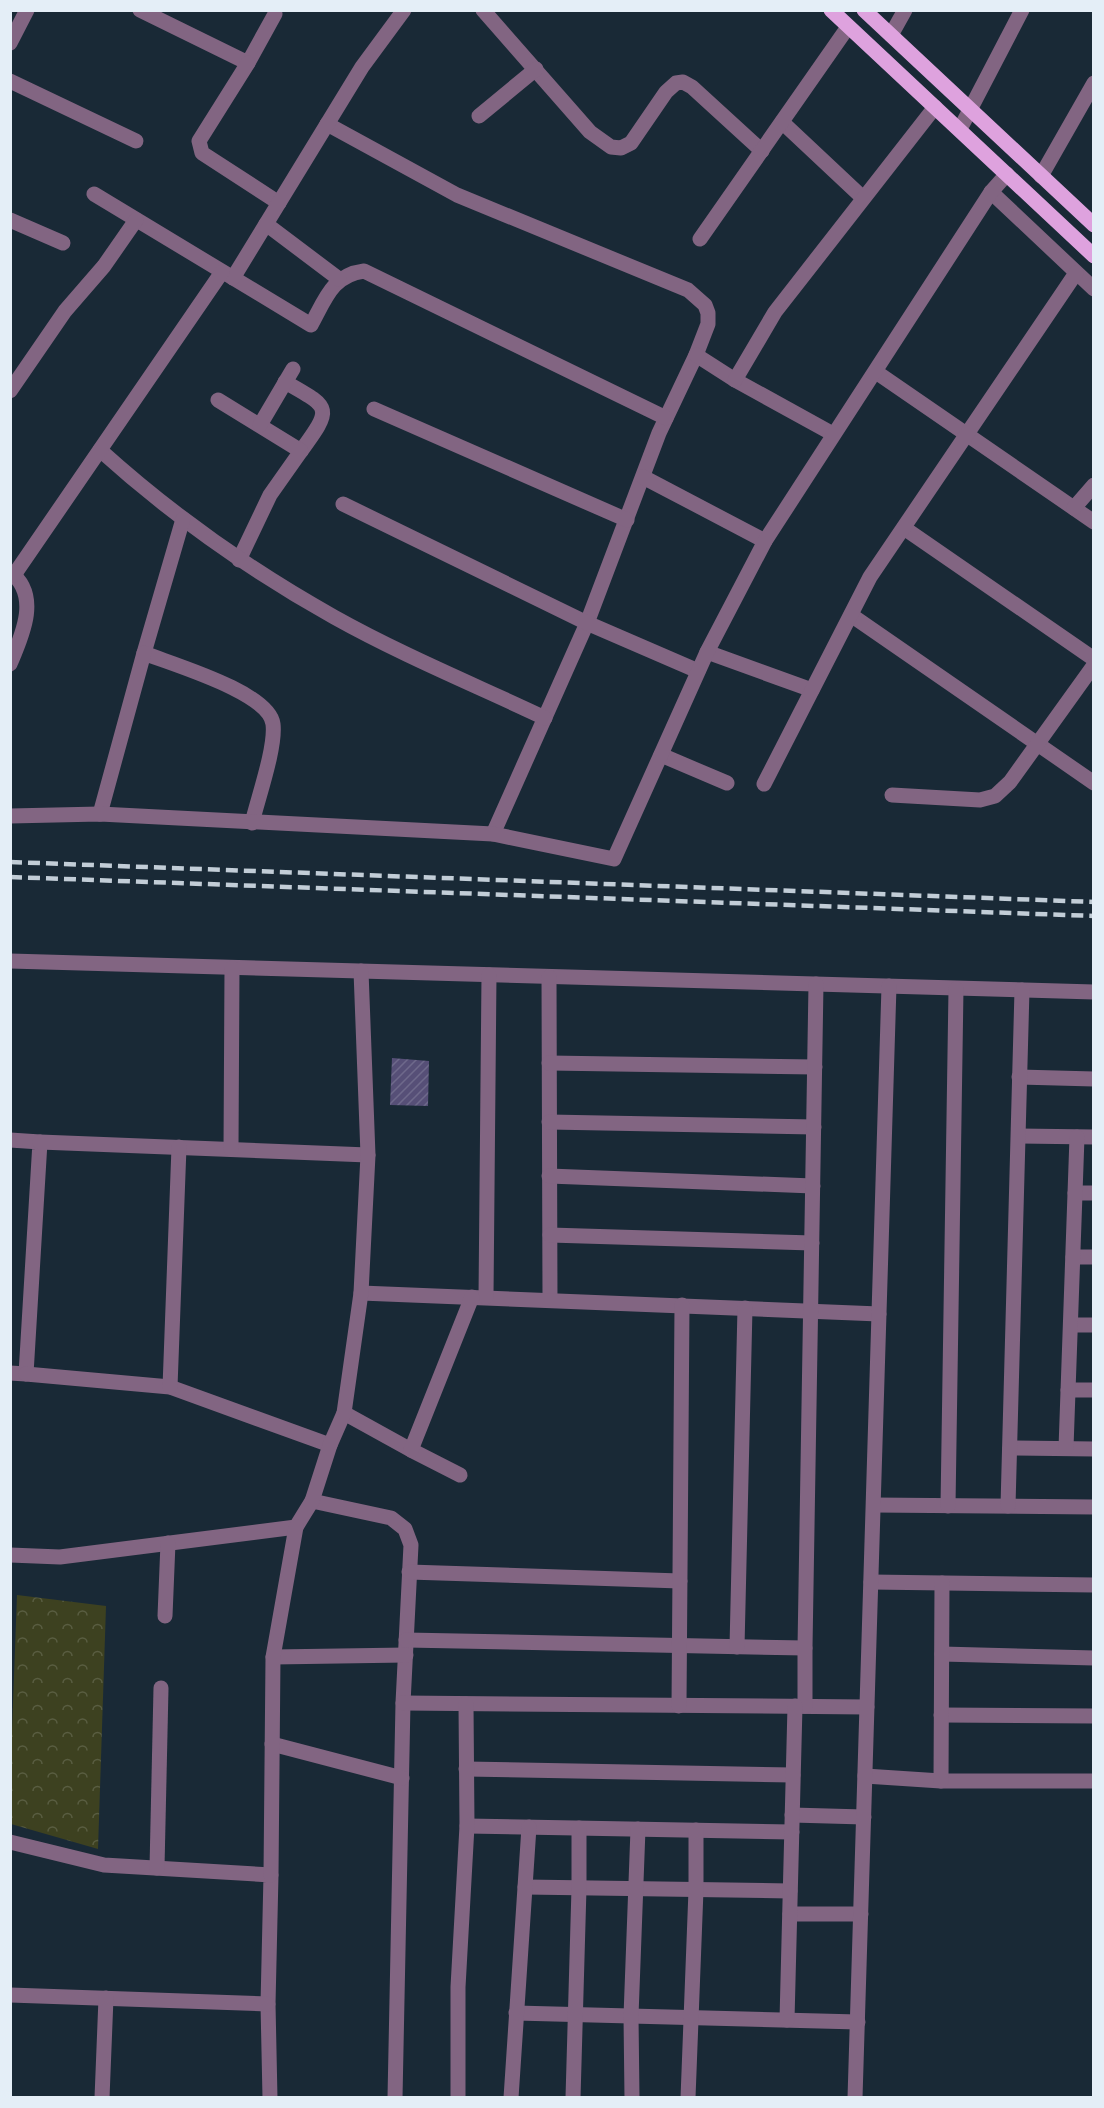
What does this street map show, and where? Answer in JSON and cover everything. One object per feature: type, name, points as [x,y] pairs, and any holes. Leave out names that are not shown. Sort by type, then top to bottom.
[{"type":"main road","points":[[831,10],[1094,256]]},
{"type":"main road","points":[[864,10],[1093,225]]},
{"type":"street","points":[[10,43],[27,10]]},
{"type":"street","points":[[140,10],[161,15],[248,63]]},
{"type":"street","points":[[10,664],[28,613],[22,586],[12,574],[100,450],[266,225],[362,67],[404,10]]},
{"type":"street","points":[[483,10],[590,132],[611,147],[621,148],[631,143],[666,92],[676,83],[683,82],[693,87],[762,151]]},
{"type":"street","points":[[891,35],[905,10]]},
{"type":"street","points":[[960,129],[1022,10]]},
{"type":"street","points":[[275,14],[248,63],[199,141],[202,153],[208,158],[279,203]]},
{"type":"street","points":[[700,239],[848,27]]},
{"type":"street","points":[[479,116],[536,69]]},
{"type":"street","points":[[10,81],[136,141]]},
{"type":"street","points":[[1041,176],[1094,83]]},
{"type":"street","points":[[735,380],[775,312],[935,107]]},
{"type":"street","points":[[782,122],[863,198]]},
{"type":"street","points":[[327,124],[457,195],[688,290],[705,305],[708,313],[708,324],[696,355],[666,418],[642,477],[587,623],[493,834]]},
{"type":"street","points":[[10,816],[100,814],[493,834],[614,859],[707,652],[765,541],[991,192],[1007,174]]},
{"type":"street","points":[[991,192],[1094,289]]},
{"type":"street","points":[[94,194],[311,326],[339,279],[351,273],[364,271],[379,276],[428,303],[666,418]]},
{"type":"street","points":[[10,220],[63,243]]},
{"type":"street","points":[[10,391],[65,311],[104,266],[136,220]]},
{"type":"street","points":[[266,225],[339,279]]},
{"type":"street","points":[[764,784],[870,577],[1076,273]]},
{"type":"street","points":[[696,355],[735,380],[833,434]]},
{"type":"street","points":[[876,372],[1094,522]]},
{"type":"street","points":[[239,560],[270,495],[321,424],[322,406],[289,376],[260,425]]},
{"type":"street","points":[[218,400],[301,451]]},
{"type":"street","points":[[374,409],[627,520]]},
{"type":"street","points":[[100,450],[144,490],[239,560],[345,623],[545,718]]},
{"type":"street","points":[[642,477],[765,541]]},
{"type":"street","points":[[1074,508],[1094,485]]},
{"type":"street","points":[[343,504],[587,623],[698,672]]},
{"type":"street","points":[[100,814],[183,519]]},
{"type":"street","points":[[904,528],[1094,659]]},
{"type":"street","points":[[851,615],[1094,783]]},
{"type":"street","points":[[707,652],[812,690]]},
{"type":"street","points":[[144,653],[242,691],[266,710],[273,720],[274,736],[252,823]]},
{"type":"street","points":[[892,795],[980,800],[995,796],[1010,782],[1094,665]]},
{"type":"street","points":[[661,754],[727,783]]},
{"type":"street","points":[[10,961],[1094,992]]},
{"type":"street","points":[[231,1149],[232,968]]},
{"type":"street","points":[[270,2097],[268,2004],[273,1657],[297,1527],[312,1501],[330,1445],[344,1413],[361,1293],[368,1155],[361,971]]},
{"type":"street","points":[[411,1450],[479,1297],[489,975]]},
{"type":"street","points":[[549,977],[550,1300]]},
{"type":"street","points":[[787,2020],[793,1775],[805,1648],[816,984]]},
{"type":"street","points":[[855,2097],[889,986]]},
{"type":"street","points":[[948,1506],[956,988]]},
{"type":"street","points":[[1008,1506],[1022,990]]},
{"type":"street","points":[[549,1062],[815,1067]]},
{"type":"street","points":[[1019,1077],[1094,1079]]},
{"type":"street","points":[[549,1122],[814,1127]]},
{"type":"street","points":[[1018,1136],[1094,1137]]},
{"type":"street","points":[[1066,1448],[1077,1137]]},
{"type":"street","points":[[10,1140],[368,1155]]},
{"type":"street","points":[[40,1142],[18,1373],[170,1388],[330,1445]]},
{"type":"street","points":[[170,1388],[178,1147]]},
{"type":"street","points":[[549,1176],[813,1186]]},
{"type":"street","points":[[1075,1193],[1094,1193]]},
{"type":"street","points":[[550,1235],[812,1243]]},
{"type":"street","points":[[1073,1257],[1094,1257]]},
{"type":"street","points":[[361,1293],[879,1314]]},
{"type":"street","points":[[679,1706],[682,1305]]},
{"type":"street","points":[[736,1647],[746,1308]]},
{"type":"street","points":[[1071,1325],[1094,1325]]},
{"type":"street","points":[[1068,1390],[1094,1390]]},
{"type":"street","points":[[344,1413],[460,1475]]},
{"type":"street","points":[[1010,1448],[1094,1449]]},
{"type":"street","points":[[312,1501],[391,1518],[405,1529],[411,1545],[404,1704],[395,2097]]},
{"type":"street","points":[[874,1505],[1094,1507]]},
{"type":"street","points":[[10,1555],[60,1557],[297,1527]]},
{"type":"street","points":[[165,1616],[168,1543]]},
{"type":"street","points":[[409,1572],[680,1581]]},
{"type":"street","points":[[871,1582],[1094,1585]]},
{"type":"street","points":[[941,1780],[942,1583]]},
{"type":"street","points":[[273,1657],[406,1648],[679,1645],[805,1648]]},
{"type":"street","points":[[942,1654],[1094,1658]]},
{"type":"street","points":[[157,1868],[161,1688]]},
{"type":"street","points":[[404,1704],[867,1707]]},
{"type":"street","points":[[458,2097],[458,1987],[467,1826],[466,1704]]},
{"type":"street","points":[[941,1715],[1094,1716]]},
{"type":"street","points":[[272,1744],[402,1778]]},
{"type":"street","points":[[466,1769],[793,1775]]},
{"type":"street","points":[[865,1776],[941,1780],[1094,1781]]},
{"type":"street","points":[[792,1815],[864,1817]]},
{"type":"street","points":[[467,1826],[792,1832]]},
{"type":"street","points":[[511,2097],[529,1827]]},
{"type":"street","points":[[573,2097],[579,1828]]},
{"type":"street","points":[[632,2097],[632,2016],[638,1829]]},
{"type":"street","points":[[688,2097],[696,1830]]},
{"type":"street","points":[[10,1842],[104,1865],[271,1875]]},
{"type":"street","points":[[525,1887],[790,1892]]},
{"type":"street","points":[[790,1914],[861,1914]]},
{"type":"street","points":[[10,1995],[268,2004]]},
{"type":"street","points":[[102,2097],[106,1998]]},
{"type":"street","points":[[516,2013],[858,2022]]},
{"type":"green space","points":[[17,1595],[106,1606],[98,1849],[11,1824]]},
{"type":"building","points":[[392,1058],[429,1061],[428,1106],[390,1105]]},
{"type":"railway","points":[[10,862],[1094,902]]},
{"type":"railway","points":[[10,877],[1094,916]]}]
